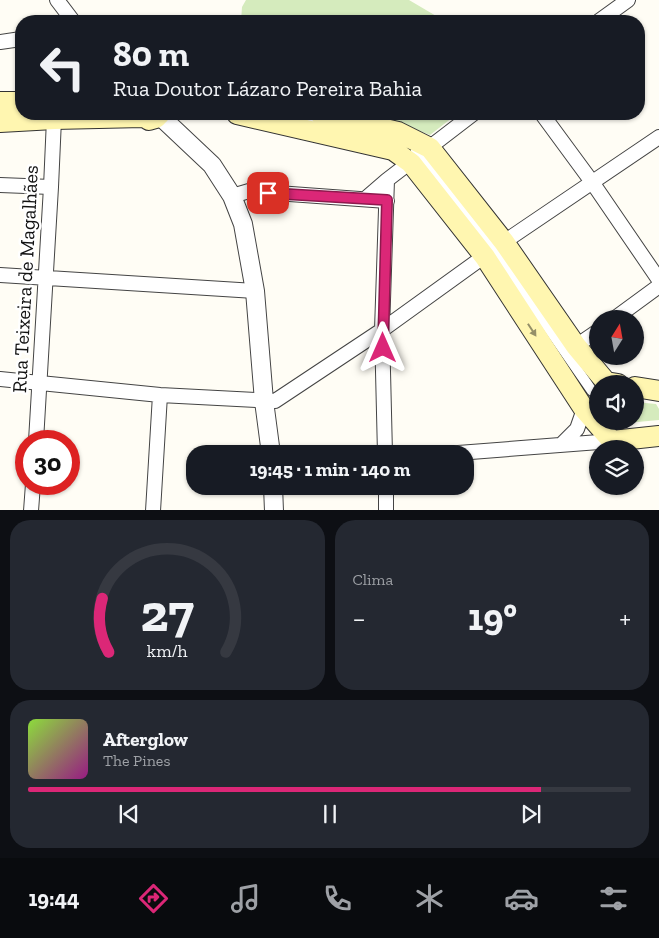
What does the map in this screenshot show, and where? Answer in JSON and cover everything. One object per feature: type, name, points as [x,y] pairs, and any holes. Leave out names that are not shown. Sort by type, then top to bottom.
[{"type":"main road","points":[[0,102],[15,102]]},
{"type":"main road","points":[[0,122],[36,120]]},
{"type":"main road","points":[[264,120],[421,155]]},
{"type":"main road","points":[[346,120],[398,132],[421,155],[589,375]]},
{"type":"main road","points":[[494,250],[576,346],[592,375]]},
{"type":"main road","points":[[644,388],[659,391]]},
{"type":"main road","points":[[621,440],[659,436]]},
{"type":"street","points":[[57,0],[68,15]]},
{"type":"street","points":[[607,15],[628,0]]},
{"type":"street","points":[[0,42],[15,40]]},
{"type":"street","points":[[0,112],[15,112]]},
{"type":"street","name":"Rua Teixeira de Magalhães","points":[[37,430],[54,120]]},
{"type":"street","points":[[157,120],[212,165],[232,196],[243,224],[255,291],[270,445]]},
{"type":"street","points":[[315,120],[395,140],[421,155]]},
{"type":"street","points":[[365,199],[466,120]]},
{"type":"street","points":[[546,120],[592,182],[659,280]]},
{"type":"street","points":[[0,379],[160,395],[275,401],[382,330],[659,136]]},
{"type":"street","points":[[385,445],[382,330],[387,180]]},
{"type":"street","points":[[0,185],[51,187]]},
{"type":"street","points":[[232,196],[249,191],[387,200]]},
{"type":"street","points":[[0,275],[255,291]]},
{"type":"street","points":[[626,310],[659,286]]},
{"type":"street","points":[[576,346],[589,337]]},
{"type":"street","points":[[153,510],[160,395]]},
{"type":"street","points":[[561,446],[577,430],[589,409]]},
{"type":"street","points":[[474,452],[589,443]]},
{"type":"street","points":[[31,510],[32,495]]},
{"type":"street","points":[[273,495],[274,510]]},
{"type":"street","points":[[386,495],[386,510]]},
{"type":"green space","points":[[246,0],[409,0],[434,15],[241,15],[242,7]]},
{"type":"green space","points":[[392,120],[449,120],[430,135]]},
{"type":"green space","points":[[644,403],[656,404],[659,409],[659,420],[644,421]]},
{"type":"route","points":[[268,193],[387,200],[383,348]]}]
